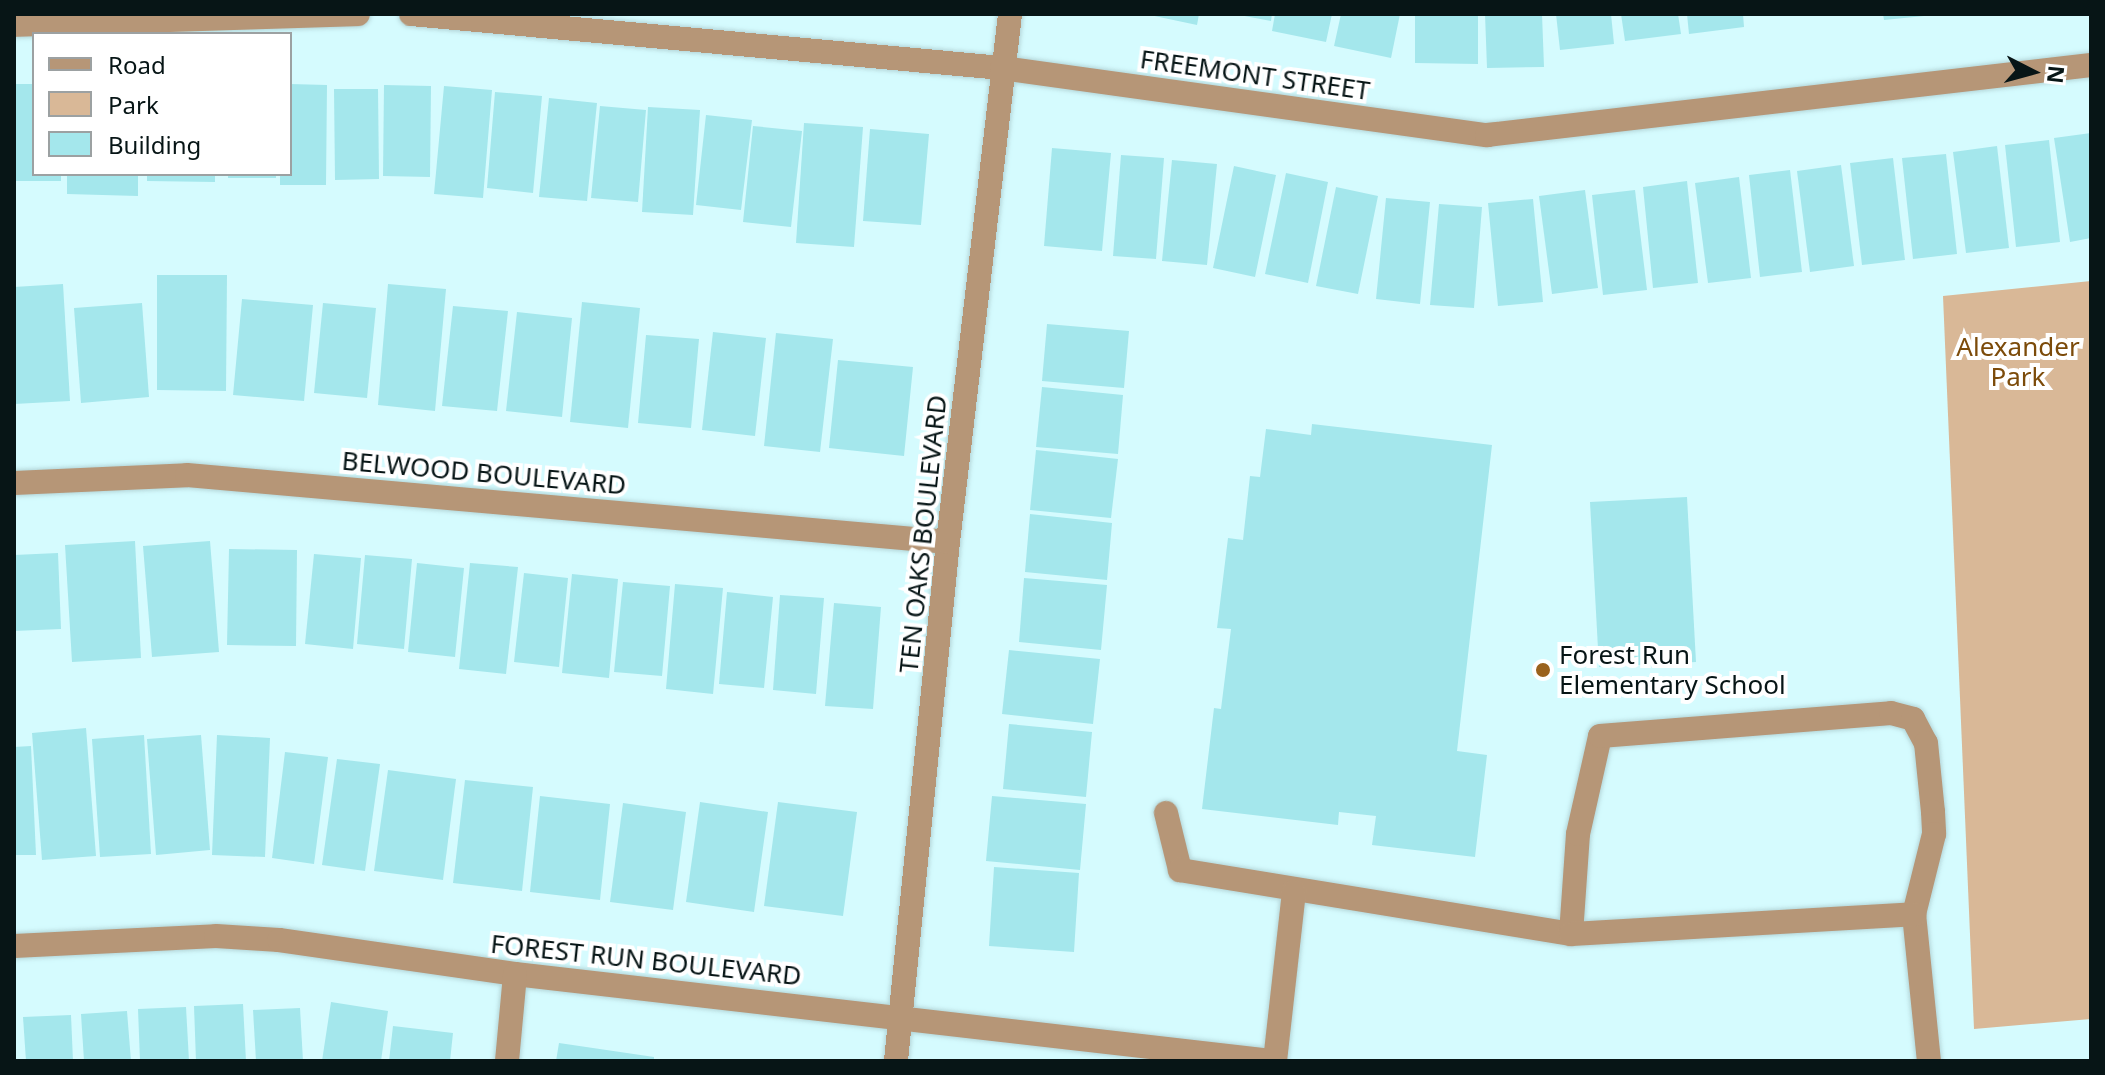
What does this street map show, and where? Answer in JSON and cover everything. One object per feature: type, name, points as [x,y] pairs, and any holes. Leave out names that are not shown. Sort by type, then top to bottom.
[{"type":"street","points":[[14,25],[358,14]]},
{"type":"street","name":"FREEMONT STREET","points":[[411,14],[1002,68],[1487,135],[2091,65]]},
{"type":"street","name":"TEN OAKS BOULEVARD","points":[[896,1061],[948,542],[1010,14]]},
{"type":"street","name":"BELWOOD BOULEVARD","points":[[14,483],[187,475],[948,542]]},
{"type":"street","points":[[1571,934],[1578,834],[1600,736],[1891,713],[1913,719],[1926,743],[1934,834],[1914,914],[1929,1061]]},
{"type":"street","points":[[1166,813],[1180,870],[1294,892],[1571,934],[1914,914]]},
{"type":"street","points":[[1273,1061],[1294,892]]},
{"type":"street","name":"FOREST RUN BOULEVARD","points":[[14,946],[263,939],[515,974],[902,1016],[1273,1061]]},
{"type":"street","points":[[507,1061],[515,974]]},
{"type":"green space","name":"Alexander Park","points":[[2091,281],[2091,1019],[1974,1029],[1943,296]]},
{"type":"building","points":[[1145,14],[1199,14],[1197,25]]},
{"type":"building","points":[[1234,14],[1272,14],[1271,21]]},
{"type":"building","points":[[1275,14],[1332,14],[1326,42],[1272,31]]},
{"type":"building","points":[[1341,14],[1400,14],[1391,58],[1334,46]]},
{"type":"building","points":[[1415,14],[1478,14],[1478,64],[1415,63]]},
{"type":"building","points":[[1485,14],[1542,14],[1544,67],[1487,68]]},
{"type":"building","points":[[1556,14],[1611,14],[1614,44],[1560,50]]},
{"type":"building","points":[[1621,14],[1678,14],[1681,34],[1625,41]]},
{"type":"building","points":[[1687,14],[1743,14],[1744,27],[1689,34]]},
{"type":"building","points":[[1883,14],[1924,14],[1924,16],[1884,20]]},
{"type":"building","points":[[14,84],[32,84],[32,176],[61,176],[61,181],[14,181]]},
{"type":"building","points":[[292,84],[327,85],[326,185],[280,185],[280,176],[292,176]]},
{"type":"building","points":[[384,85],[431,86],[430,177],[383,176]]},
{"type":"building","points":[[444,86],[492,90],[483,198],[434,194]]},
{"type":"building","points":[[334,89],[378,89],[379,179],[335,180]]},
{"type":"building","points":[[495,92],[542,96],[533,193],[487,188]]},
{"type":"building","points":[[549,98],[597,103],[587,201],[539,197]]},
{"type":"building","points":[[600,106],[646,110],[638,202],[591,198]]},
{"type":"building","points":[[648,107],[700,110],[693,215],[642,212]]},
{"type":"building","points":[[706,115],[752,120],[741,210],[696,205]]},
{"type":"building","points":[[804,123],[863,127],[854,247],[796,243]]},
{"type":"building","points":[[753,126],[802,131],[791,227],[743,222]]},
{"type":"building","points":[[870,129],[929,134],[921,225],[863,221]]},
{"type":"building","points":[[2091,133],[2091,238],[2070,242],[2054,138]]},
{"type":"building","points":[[2049,140],[2060,242],[2016,247],[2005,145]]},
{"type":"building","points":[[1997,146],[2009,248],[1966,253],[1953,152]]},
{"type":"building","points":[[1052,148],[1111,153],[1102,251],[1044,246]]},
{"type":"building","points":[[1946,154],[1957,254],[1913,259],[1902,158]]},
{"type":"building","points":[[1121,155],[1164,158],[1156,259],[1113,256]]},
{"type":"building","points":[[1893,158],[1905,260],[1862,265],[1850,163]]},
{"type":"building","points":[[1172,160],[1217,164],[1207,265],[1162,261]]},
{"type":"building","points":[[1841,165],[1854,266],[1810,272],[1797,171]]},
{"type":"building","points":[[1234,166],[1276,175],[1255,277],[1213,268]]},
{"type":"building","points":[[1790,170],[1802,272],[1760,277],[1749,175]]},
{"type":"building","points":[[1286,173],[1328,182],[1308,283],[1265,274]]},
{"type":"building","points":[[67,176],[138,176],[138,196],[67,194]]},
{"type":"building","points":[[147,176],[215,176],[215,182],[147,181]]},
{"type":"building","points":[[228,176],[276,176],[276,178]]},
{"type":"building","points":[[1739,177],[1751,278],[1708,283],[1695,183]]},
{"type":"building","points":[[1687,181],[1698,283],[1653,288],[1643,187]]},
{"type":"building","points":[[1336,187],[1378,196],[1358,294],[1316,286]]},
{"type":"building","points":[[1585,190],[1598,288],[1552,294],[1539,196]]},
{"type":"building","points":[[1635,190],[1647,290],[1603,295],[1592,195]]},
{"type":"building","points":[[1386,198],[1430,202],[1420,304],[1376,299]]},
{"type":"building","points":[[1533,199],[1543,302],[1498,306],[1488,203]]},
{"type":"building","points":[[1439,204],[1482,207],[1474,308],[1430,305]]},
{"type":"building","points":[[157,275],[227,275],[226,391],[157,390]]},
{"type":"building","points":[[63,284],[70,401],[14,404],[14,287]]},
{"type":"building","points":[[388,284],[446,289],[435,411],[378,405]]},
{"type":"building","points":[[242,299],[313,305],[304,401],[233,395]]},
{"type":"building","points":[[582,302],[640,308],[628,428],[570,422]]},
{"type":"building","points":[[142,303],[149,397],[81,403],[74,308]]},
{"type":"building","points":[[323,303],[376,308],[367,398],[314,393]]},
{"type":"building","points":[[453,306],[508,311],[497,411],[442,406]]},
{"type":"building","points":[[517,312],[572,318],[562,417],[506,411]]},
{"type":"building","points":[[1047,324],[1129,331],[1124,388],[1042,381]]},
{"type":"building","points":[[713,332],[766,338],[755,436],[702,430]]},
{"type":"building","points":[[776,333],[833,339],[820,452],[764,446]]},
{"type":"building","points":[[646,335],[699,339],[691,428],[638,423]]},
{"type":"building","points":[[838,360],[913,367],[904,456],[829,448]]},
{"type":"building","points":[[1042,387],[1123,395],[1118,454],[1036,447]]},
{"type":"building","points":[[1312,424],[1492,445],[1457,751],[1487,755],[1475,857],[1372,845],[1376,816],[1339,812],[1338,825],[1202,809],[1214,708],[1221,709],[1231,629],[1217,628],[1228,538],[1243,540],[1250,476],[1260,477],[1266,429],[1311,435]]},
{"type":"building","points":[[1036,450],[1118,459],[1111,518],[1030,510]]},
{"type":"building","points":[[1687,497],[1696,662],[1599,667],[1590,502]]},
{"type":"building","points":[[1030,514],[1112,523],[1107,580],[1025,572]]},
{"type":"building","points":[[135,541],[141,658],[72,662],[65,545]]},
{"type":"building","points":[[210,541],[219,652],[152,657],[143,546]]},
{"type":"building","points":[[229,549],[297,550],[296,646],[227,645]]},
{"type":"building","points":[[58,553],[61,629],[14,631],[14,555]]},
{"type":"building","points":[[314,554],[361,558],[353,649],[305,644]]},
{"type":"building","points":[[365,555],[412,559],[404,649],[357,644]]},
{"type":"building","points":[[417,563],[464,568],[455,657],[408,652]]},
{"type":"building","points":[[470,563],[518,567],[506,674],[459,669]]},
{"type":"building","points":[[524,573],[568,578],[559,667],[514,662]]},
{"type":"building","points":[[572,574],[618,579],[609,678],[562,673]]},
{"type":"building","points":[[1024,578],[1107,585],[1101,650],[1019,642]]},
{"type":"building","points":[[623,582],[670,586],[662,676],[614,672]]},
{"type":"building","points":[[675,584],[723,588],[713,694],[666,689]]},
{"type":"building","points":[[727,592],[773,597],[764,688],[719,684]]},
{"type":"building","points":[[780,595],[824,598],[816,694],[773,690]]},
{"type":"building","points":[[834,603],[881,607],[873,709],[825,706]]},
{"type":"building","points":[[1009,650],[1100,659],[1093,724],[1002,714]]},
{"type":"building","points":[[1009,724],[1092,732],[1086,797],[1003,789]]},
{"type":"building","points":[[86,728],[96,856],[42,860],[32,733]]},
{"type":"building","points":[[144,735],[151,854],[100,857],[92,739]]},
{"type":"building","points":[[201,735],[210,850],[156,855],[147,739]]},
{"type":"building","points":[[217,735],[270,738],[265,857],[212,855]]},
{"type":"building","points":[[31,746],[36,855],[14,855],[14,747]]},
{"type":"building","points":[[285,752],[328,757],[314,864],[272,858]]},
{"type":"building","points":[[337,759],[380,764],[365,871],[322,865]]},
{"type":"building","points":[[388,770],[456,779],[443,880],[374,871]]},
{"type":"building","points":[[465,780],[533,787],[522,891],[453,883]]},
{"type":"building","points":[[540,796],[610,804],[600,900],[530,892]]},
{"type":"building","points":[[992,796],[1086,804],[1080,870],[986,861]]},
{"type":"building","points":[[700,802],[768,812],[754,912],[686,902]]},
{"type":"building","points":[[778,802],[857,812],[843,916],[764,906]]},
{"type":"building","points":[[623,803],[686,812],[673,910],[610,902]]},
{"type":"building","points":[[994,867],[1079,873],[1074,952],[989,946]]},
{"type":"building","points":[[331,1002],[388,1011],[381,1061],[322,1061]]},
{"type":"building","points":[[243,1004],[246,1061],[196,1061],[194,1006]]},
{"type":"building","points":[[186,1007],[189,1061],[140,1061],[138,1009]]},
{"type":"building","points":[[300,1008],[303,1061],[256,1061],[253,1010]]},
{"type":"building","points":[[127,1011],[131,1061],[84,1061],[81,1014]]},
{"type":"building","points":[[71,1015],[73,1061],[26,1061],[23,1017]]},
{"type":"building","points":[[393,1026],[453,1033],[450,1061],[389,1061]]},
{"type":"building","points":[[559,1043],[654,1057],[654,1061],[556,1061]]},
{"type":"place","name":"Forest Run Elementary School","points":[[1543,670]]}]
